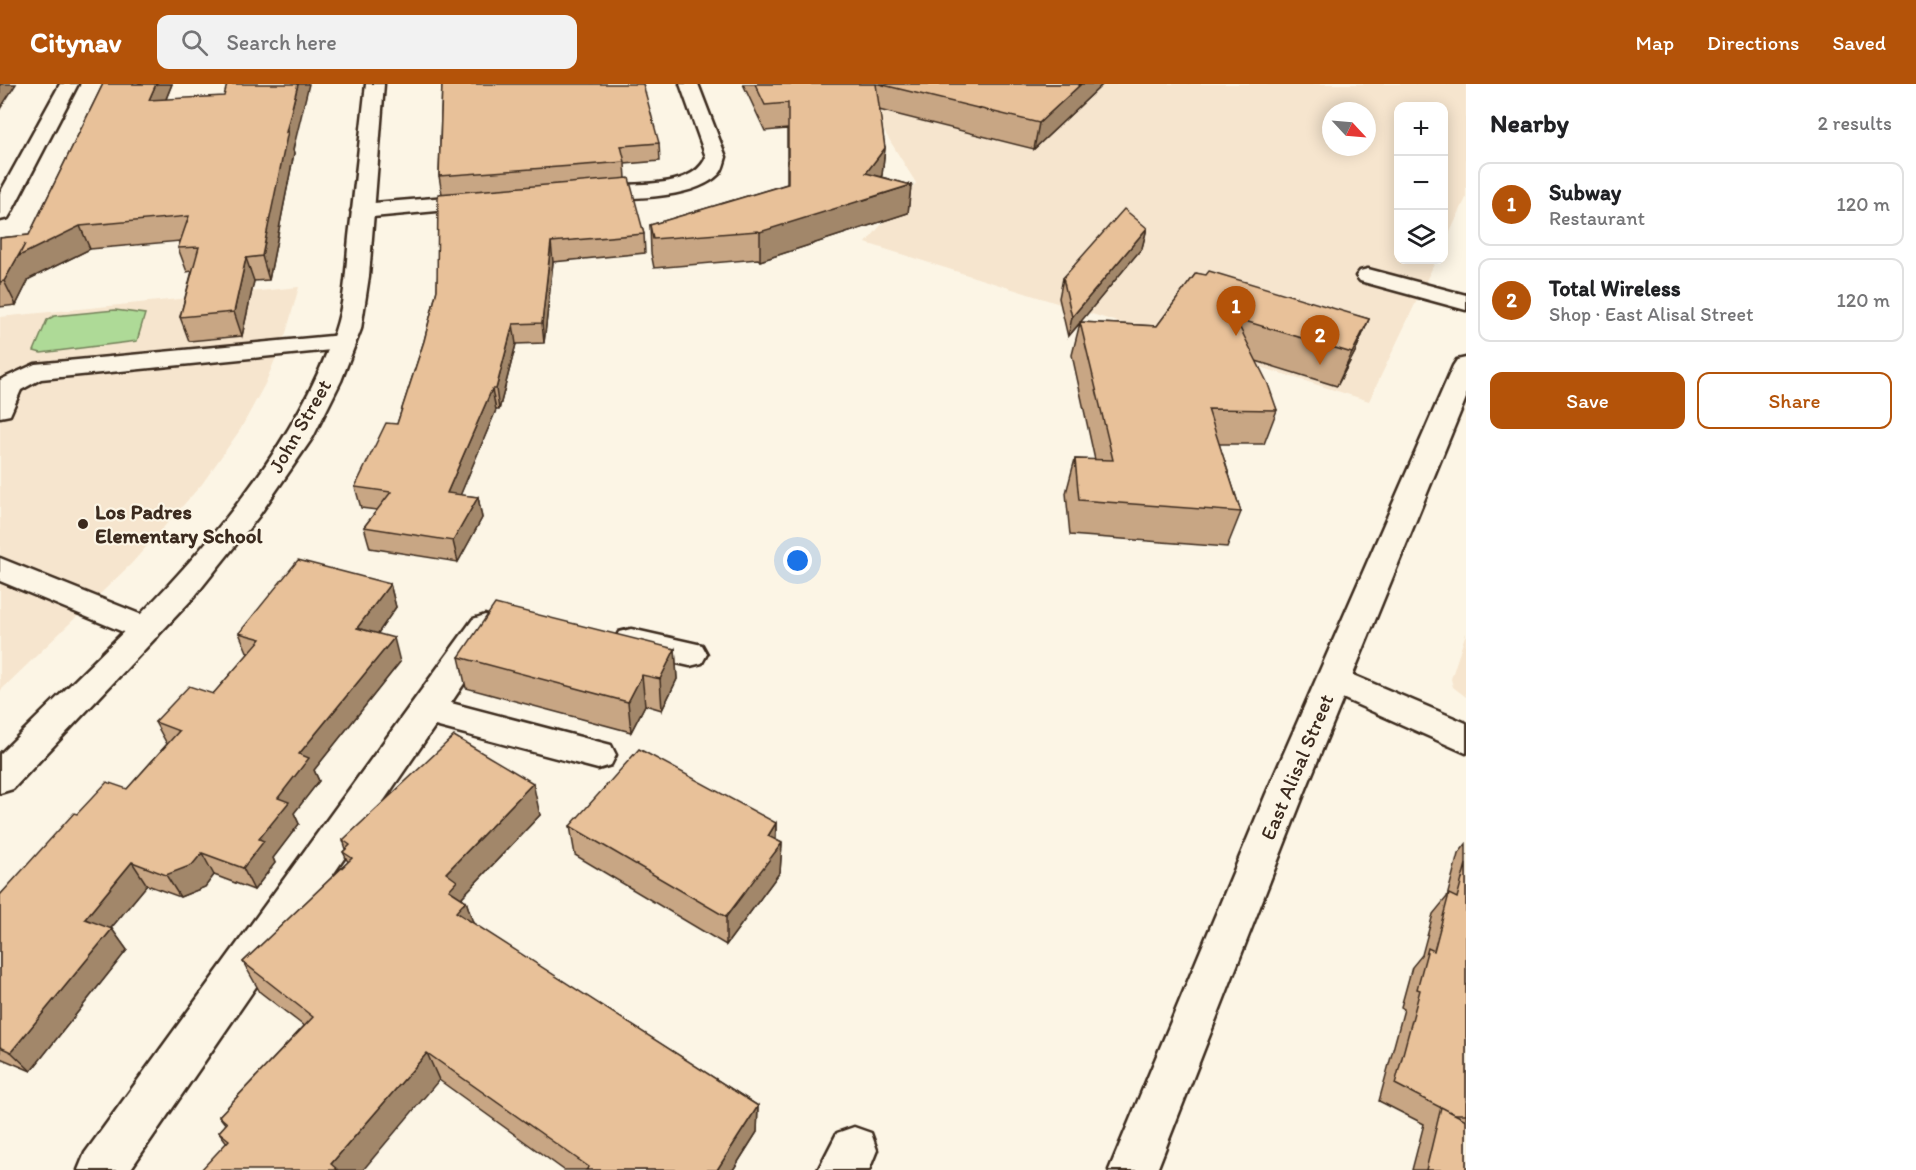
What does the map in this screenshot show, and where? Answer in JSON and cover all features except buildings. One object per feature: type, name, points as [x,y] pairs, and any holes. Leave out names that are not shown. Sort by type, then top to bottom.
[{"type":"main road","points":[[0,213],[69,84]]},
{"type":"main road","name":"John Street","points":[[0,778],[183,589],[247,510],[299,437],[328,381],[348,328],[357,276],[375,84]]},
{"type":"main road","points":[[571,195],[674,187],[688,184],[709,174],[716,163],[716,157],[688,84]]},
{"type":"main road","points":[[362,211],[502,200]]},
{"type":"main road","points":[[1368,276],[1466,303]]},
{"type":"main road","points":[[0,408],[9,386],[35,372],[342,343]]},
{"type":"main road","name":"East Alisal Street","points":[[1133,1170],[1285,794],[1466,366]]},
{"type":"main road","points":[[0,569],[146,629]]},
{"type":"main road","points":[[102,1170],[495,612],[518,617]]},
{"type":"main road","points":[[598,634],[690,654]]},
{"type":"main road","points":[[1334,680],[1466,740]]},
{"type":"main road","points":[[427,710],[598,755]]},
{"type":"shaded area","points":[[855,84],[1466,84],[1466,198],[1448,236],[1448,102],[1394,102],[1394,264],[1434,264],[1369,401],[866,243],[916,183]]},
{"type":"shaded area","name":"Los Padres Elementary School","points":[[299,287],[286,333],[265,384],[240,430],[202,484],[131,564],[0,691],[0,317]]},
{"type":"shaded area","points":[[1466,633],[1466,697],[1453,687],[1451,679]]},
{"type":"green space","points":[[115,310],[145,314],[137,341],[41,353],[34,351],[47,320],[54,316]]},
{"type":"place","name":"Subway","points":[[1236,336]]},
{"type":"place","name":"Total Wireless","points":[[1320,365]]},
{"type":"place","name":"Los Padres Elementary School","points":[[83,524]]}]
